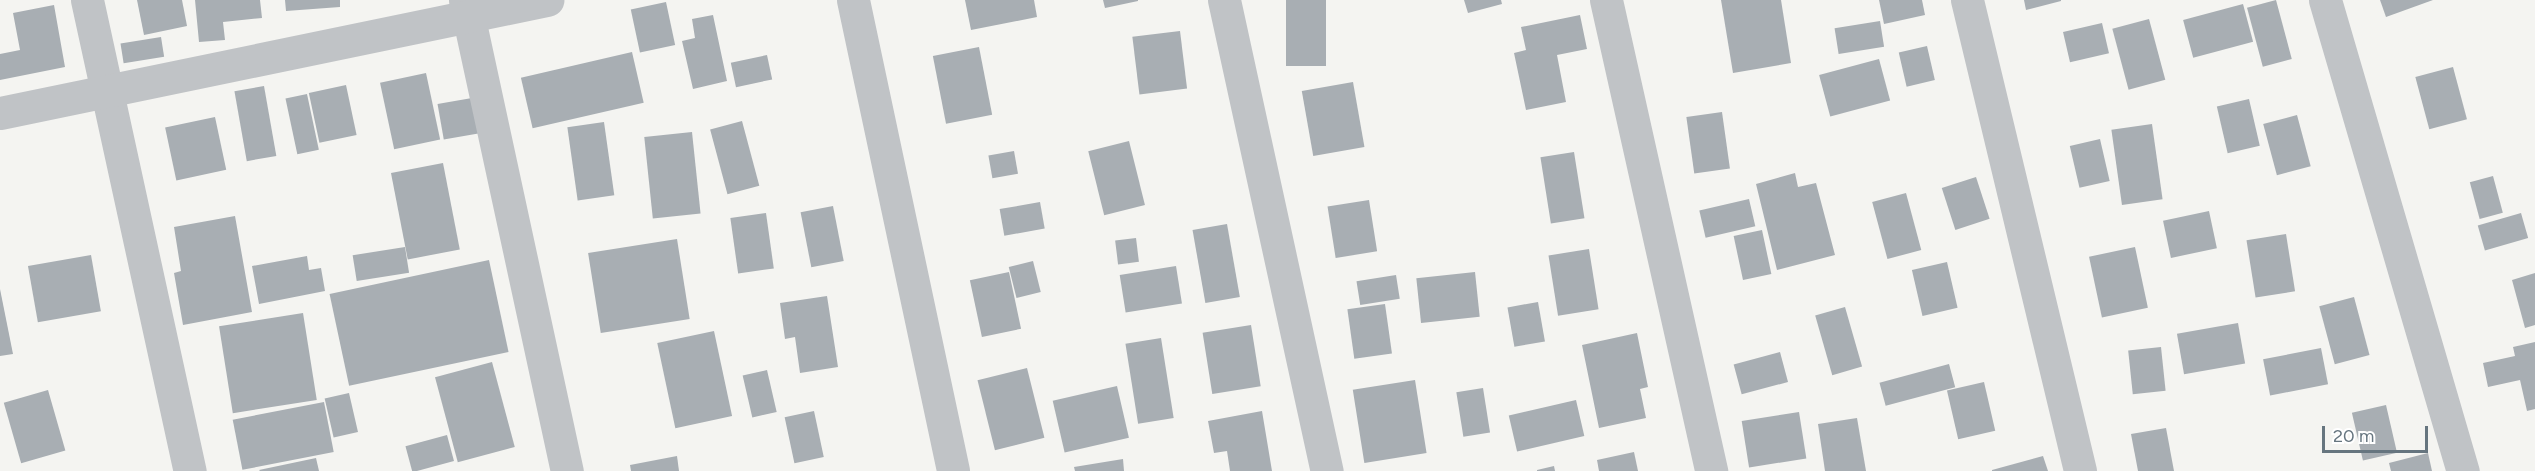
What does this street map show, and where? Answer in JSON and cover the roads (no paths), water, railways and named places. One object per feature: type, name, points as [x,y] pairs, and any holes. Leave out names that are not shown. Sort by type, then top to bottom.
[{"type":"street","points":[[87,0],[190,471]]},
{"type":"street","points":[[0,113],[106,91],[466,8],[547,0]]},
{"type":"street","points":[[854,0],[953,471]]},
{"type":"street","points":[[1224,0],[1327,471]]},
{"type":"street","points":[[1967,0],[2080,471]]},
{"type":"street","points":[[2325,0],[2463,471]]},
{"type":"street","points":[[1610,1],[1711,471]]},
{"type":"street","points":[[466,8],[567,471]]}]
